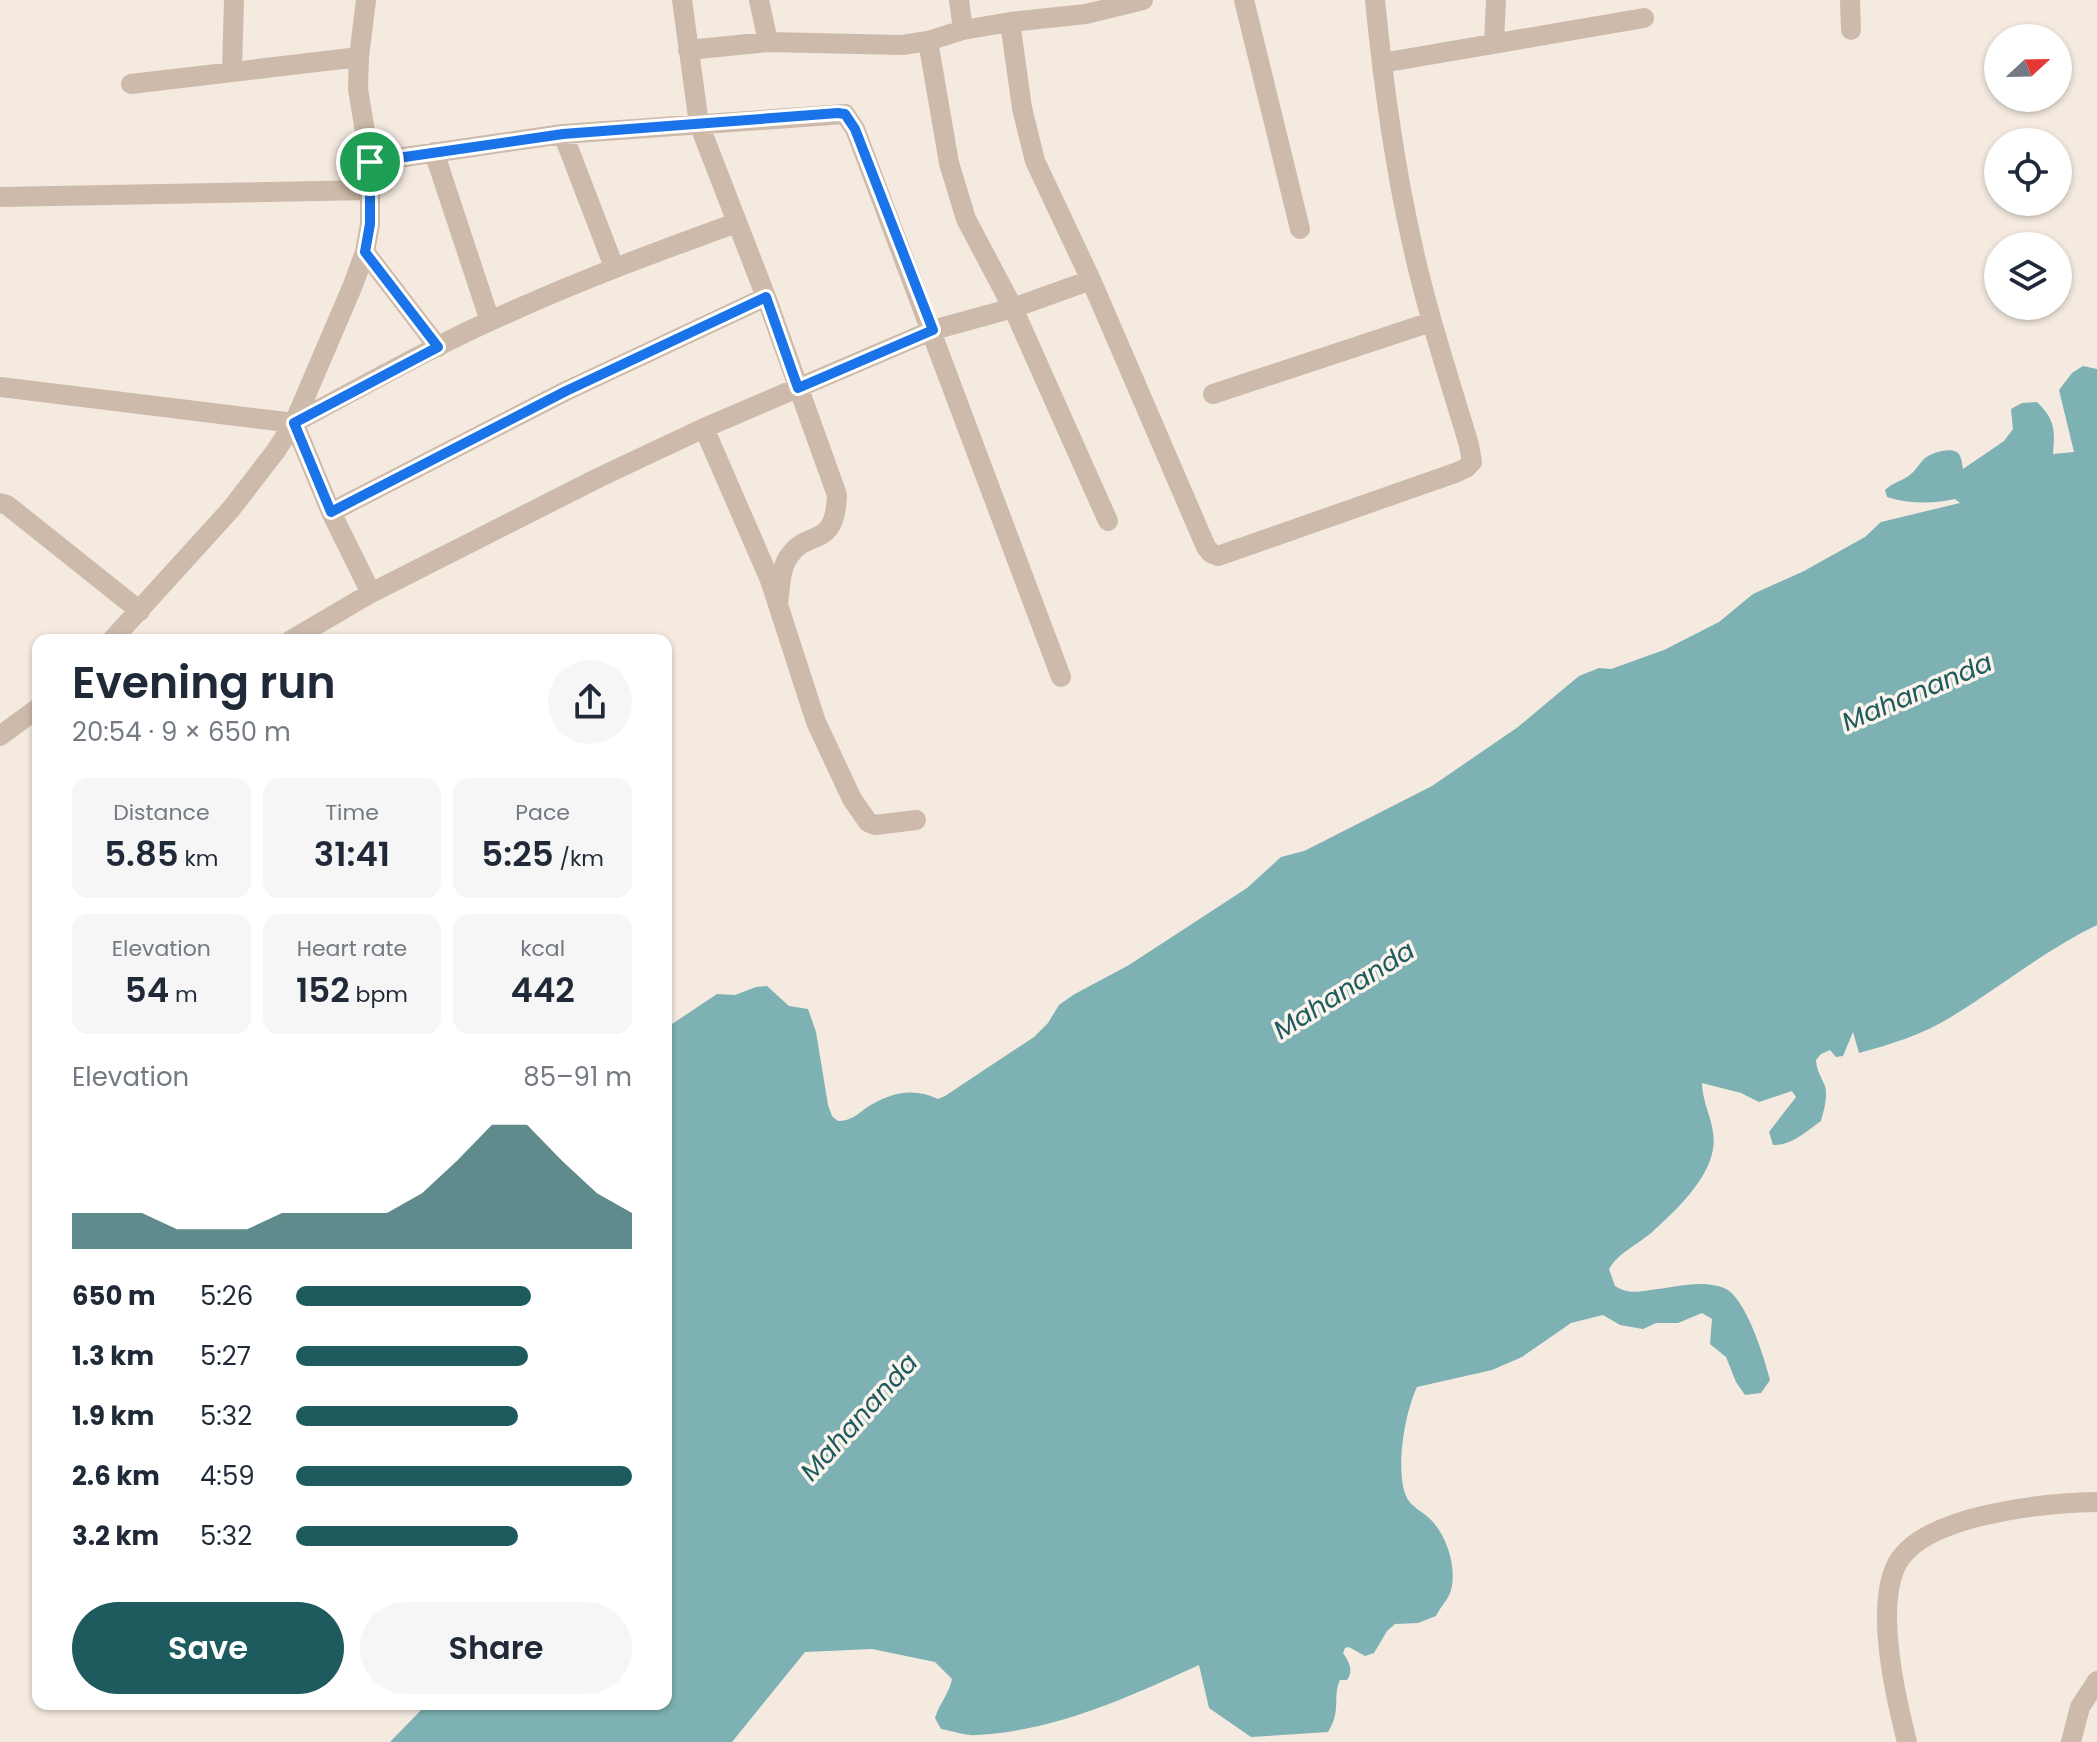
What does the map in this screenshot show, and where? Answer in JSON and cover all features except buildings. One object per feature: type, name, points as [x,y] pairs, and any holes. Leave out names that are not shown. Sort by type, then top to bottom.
[{"type":"street","points":[[232,71],[234,0]]},
{"type":"street","points":[[118,634],[231,509],[294,423],[365,252],[370,224],[370,162],[358,89],[366,0]]},
{"type":"street","points":[[682,0],[699,124],[835,486],[837,507],[832,524],[826,532],[797,547],[786,561],[778,604]]},
{"type":"street","points":[[759,0],[768,42]]},
{"type":"street","points":[[959,0],[963,30]]},
{"type":"street","points":[[688,50],[768,42],[874,46],[928,41],[963,30],[1064,18],[1143,0]]},
{"type":"street","points":[[1244,0],[1300,229]]},
{"type":"street","points":[[1010,22],[1022,108],[1035,161],[1091,280],[1206,547],[1218,556],[1466,468],[1472,462],[1411,241],[1396,164],[1375,0]]},
{"type":"street","points":[[1494,43],[1496,0]]},
{"type":"street","points":[[1850,0],[1851,30]]},
{"type":"street","points":[[1382,63],[1644,18]]},
{"type":"street","points":[[928,41],[957,195],[974,237],[1013,308],[1108,521]]},
{"type":"street","points":[[131,84],[359,57]]},
{"type":"street","points":[[370,162],[563,134],[845,114],[855,129],[933,330],[1061,677]]},
{"type":"street","points":[[563,134],[614,267]]},
{"type":"street","points":[[434,152],[490,321]]},
{"type":"street","points":[[0,197],[371,190]]},
{"type":"street","points":[[0,387],[294,423],[490,321],[614,267],[736,223]]},
{"type":"street","points":[[365,252],[438,347]]},
{"type":"street","points":[[301,634],[371,593],[704,428],[933,330],[1013,308],[1091,280]]},
{"type":"street","points":[[331,512],[566,391],[766,297]]},
{"type":"street","points":[[1213,394],[1431,322]]},
{"type":"street","points":[[294,423],[331,512],[371,593]]},
{"type":"street","points":[[704,428],[749,527],[778,604],[816,722],[852,799],[863,816],[875,825],[916,820]]},
{"type":"street","points":[[0,503],[7,505],[140,611]]},
{"type":"street","points":[[0,736],[32,712]]},
{"type":"street","points":[[1907,1742],[1886,1621],[1886,1597],[1896,1565],[1911,1547],[1944,1528],[1986,1516],[2061,1503],[2097,1502]]},
{"type":"street","points":[[2071,1742],[2080,1707],[2097,1681]]},
{"type":"water","name":"Mahananda","points":[[2083,366],[2097,369],[2097,925],[1929,1029],[1859,1053],[1853,1032],[1843,1056],[1836,1057],[1830,1050],[1821,1054],[1816,1060],[1826,1095],[1821,1121],[1786,1143],[1773,1145],[1769,1132],[1796,1097],[1792,1091],[1759,1102],[1741,1093],[1702,1083],[1714,1140],[1704,1173],[1670,1216],[1609,1269],[1615,1286],[1628,1291],[1706,1284],[1724,1288],[1732,1294],[1747,1315],[1770,1380],[1761,1393],[1745,1395],[1726,1357],[1710,1344],[1712,1319],[1702,1313],[1678,1323],[1656,1323],[1643,1329],[1620,1325],[1603,1315],[1571,1323],[1522,1357],[1492,1370],[1417,1387],[1403,1441],[1403,1485],[1408,1500],[1432,1521],[1446,1544],[1453,1572],[1451,1590],[1436,1616],[1418,1623],[1395,1624],[1374,1653],[1365,1656],[1349,1647],[1345,1648],[1343,1653],[1350,1673],[1347,1680],[1340,1680],[1335,1717],[1328,1732],[1251,1737],[1209,1708],[1199,1665],[1119,1700],[1063,1720],[1006,1732],[964,1734],[941,1729],[935,1718],[952,1679],[935,1662],[872,1649],[805,1652],[732,1742],[390,1742],[421,1710],[672,1710],[672,1024],[717,994],[735,995],[767,986],[789,1006],[808,1009],[816,1032],[828,1105],[832,1116],[838,1121],[850,1119],[892,1095],[919,1093],[938,1099],[945,1096],[1034,1037],[1048,1023],[1059,1005],[1073,995],[1129,965],[1247,888],[1281,857],[1304,851],[1432,786],[1518,727],[1579,676],[1599,668],[1611,669],[1664,650],[1719,622],[1753,594],[1804,571],[1865,537],[1881,522],[1960,503],[1955,499],[1921,502],[1887,497],[1885,490],[1910,475],[1925,458],[1954,451],[1960,456],[1963,469],[2004,441],[2013,429],[2011,409],[2022,403],[2037,402],[2052,425],[2053,454],[2074,452],[2059,390],[2072,373]]},
{"type":"route","points":[[845,114],[855,129],[933,330],[798,388],[766,297],[566,391],[331,512],[294,423],[438,347],[365,252],[370,224],[370,162],[563,134],[845,114]]}]
